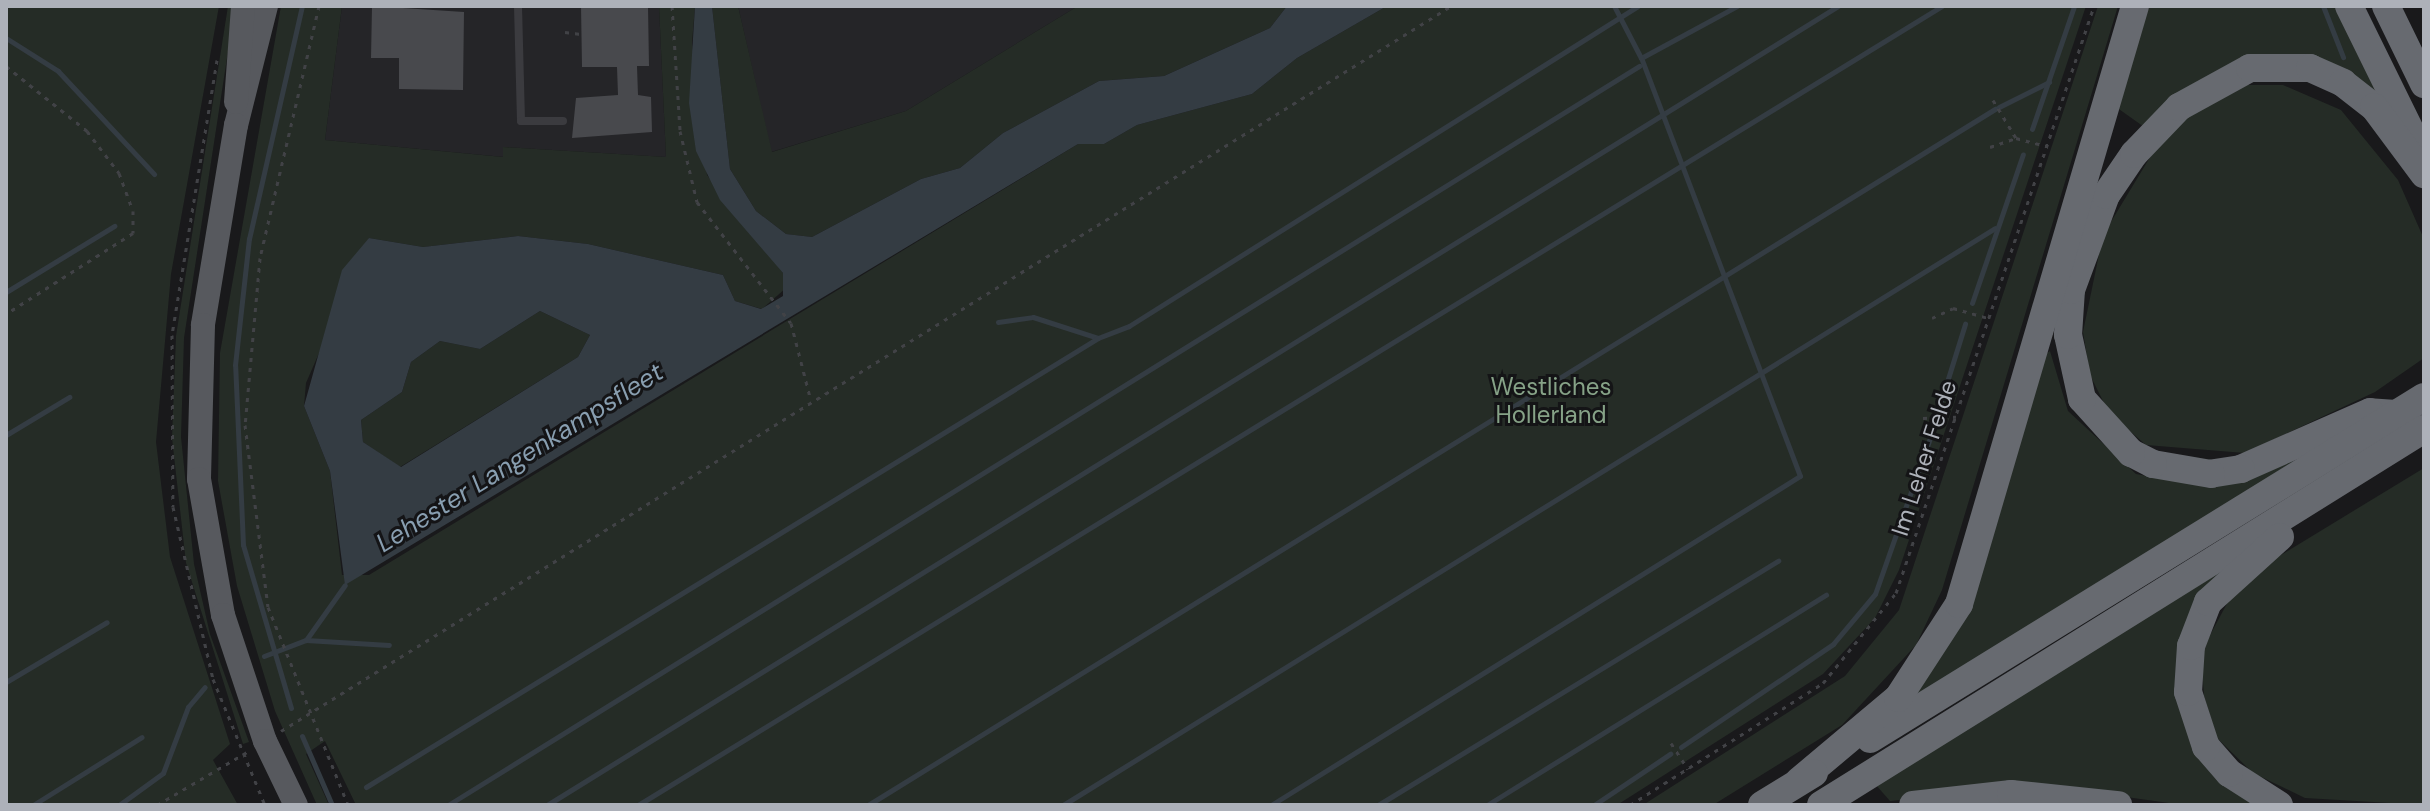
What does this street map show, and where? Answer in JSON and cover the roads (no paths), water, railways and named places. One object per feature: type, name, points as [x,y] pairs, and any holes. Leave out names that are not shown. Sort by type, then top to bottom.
[{"type":"highway","points":[[1799,781],[1898,698],[1959,604],[2135,6]]},
{"type":"highway","points":[[2349,6],[2424,160]]},
{"type":"highway","points":[[2386,6],[2424,84]]},
{"type":"highway","points":[[2396,414],[2370,412],[2241,469],[2211,474],[2153,464],[2120,442],[2082,399],[2068,335],[2071,290],[2106,195],[2134,154],[2179,107],[2250,68],[2310,68],[2343,83],[2374,107],[2424,174]]},
{"type":"highway","points":[[1762,805],[2424,397]]},
{"type":"highway","points":[[1821,805],[2424,429]]},
{"type":"highway","points":[[2279,805],[2229,773],[2206,747],[2188,692],[2191,646],[2208,602],[2228,577],[2318,496]]},
{"type":"highway","points":[[1913,805],[2011,794],[2118,805]]},
{"type":"main road","points":[[236,125],[243,6]]},
{"type":"main road","points":[[266,6],[236,125],[203,325],[199,479],[223,615],[265,741],[296,805]]},
{"type":"lane","points":[[518,6],[521,121],[563,121]]},
{"type":"water","points":[[695,6],[712,6],[730,169],[756,211],[786,234],[812,237],[921,179],[960,168],[1003,133],[1099,81],[1164,76],[1270,28],[1287,6],[1387,6],[1297,58],[1252,94],[1137,125],[1104,144],[1078,144],[345,585],[330,471],[304,406],[342,270],[369,238],[423,247],[518,236],[588,244],[723,275],[735,301],[761,309],[783,296],[783,273],[720,200],[696,151],[689,103]],"holes":[[[540,311],[590,335],[578,357],[401,467],[363,442],[361,420],[402,392],[411,362],[440,341],[480,349]]]},
{"type":"waterway","name":"Lehester Langenkampsfleet","points":[[291,708],[243,545],[235,365],[249,239],[302,6]]},
{"type":"waterway","points":[[1271,805],[1800,476],[1641,58],[1614,6]]},
{"type":"waterway","points":[[998,322],[1033,317],[1098,338],[1129,326],[1638,6]]},
{"type":"waterway","points":[[1641,58],[1737,6]]},
{"type":"waterway","points":[[547,805],[1838,6]]},
{"type":"waterway","points":[[638,805],[1942,6]]},
{"type":"waterway","points":[[2032,129],[2074,6]]},
{"type":"waterway","points":[[2323,6],[2343,57]]},
{"type":"waterway","points":[[6,38],[58,71],[154,174]]},
{"type":"waterway","points":[[448,805],[1639,66]]},
{"type":"waterway","points":[[1999,107],[2049,82]]},
{"type":"waterway","points":[[868,805],[1995,109]]},
{"type":"waterway","points":[[1972,303],[2023,154]]},
{"type":"waterway","points":[[6,292],[114,226]]},
{"type":"waterway","points":[[1063,805],[1995,228]]},
{"type":"waterway","points":[[1941,401],[1965,324]]},
{"type":"waterway","points":[[366,787],[1098,338]]},
{"type":"waterway","points":[[6,435],[69,397]]},
{"type":"waterway","points":[[1681,747],[1833,644],[1875,594],[1934,426]]},
{"type":"waterway","points":[[1378,805],[1778,561]]},
{"type":"waterway","name":"Lehester Langenkampsfleet","points":[[264,656],[306,640],[345,585]]},
{"type":"waterway","points":[[1487,805],[1826,595]]},
{"type":"waterway","points":[[6,682],[107,622]]},
{"type":"waterway","points":[[306,640],[389,645]]},
{"type":"waterway","points":[[119,805],[163,773],[188,707],[205,687]]},
{"type":"waterway","points":[[302,736],[332,805]]},
{"type":"waterway","points":[[33,805],[142,737]]},
{"type":"waterway","points":[[1594,805],[1670,754]]},
{"type":"park label","name":"Westliches Hollerland","points":[[1551,401]]}]
